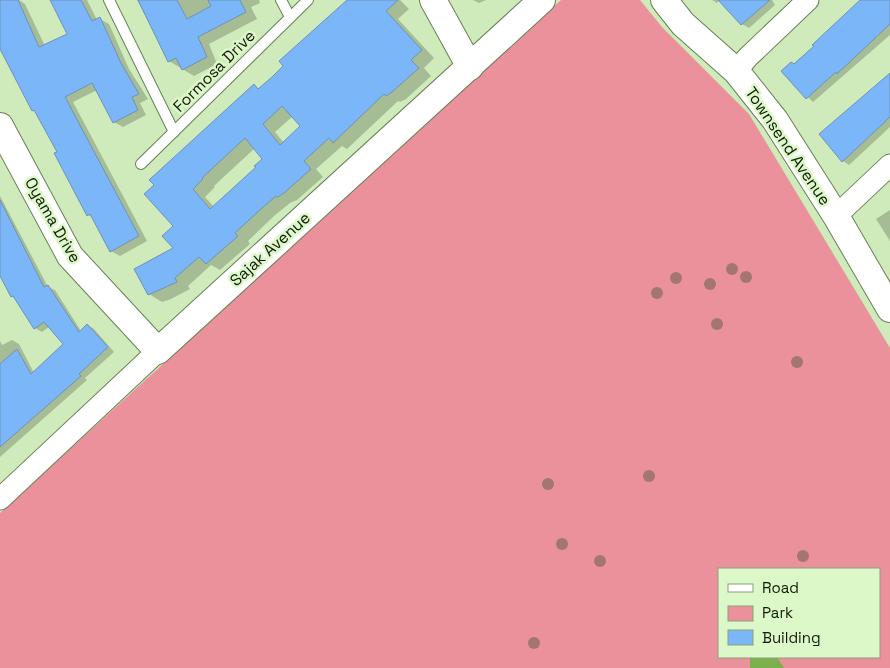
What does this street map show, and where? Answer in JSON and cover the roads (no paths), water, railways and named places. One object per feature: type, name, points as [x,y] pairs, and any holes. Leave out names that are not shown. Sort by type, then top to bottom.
[{"type":"street","points":[[433,0],[470,67]]},
{"type":"street","name":"Sajak Avenue","points":[[0,499],[158,351],[542,0]]},
{"type":"street","name":"Townsend Avenue","points":[[664,0],[683,24],[736,71],[775,120],[836,216],[890,310]]},
{"type":"street","points":[[736,71],[748,57],[808,0]]},
{"type":"street","name":"Oyama Drive","points":[[0,126],[70,256],[158,351]]},
{"type":"street","points":[[836,216],[890,165]]},
{"type":"lane","points":[[109,0],[174,132]]},
{"type":"lane","points":[[281,0],[290,17]]},
{"type":"lane","name":"Formosa Drive","points":[[141,164],[308,0]]}]
